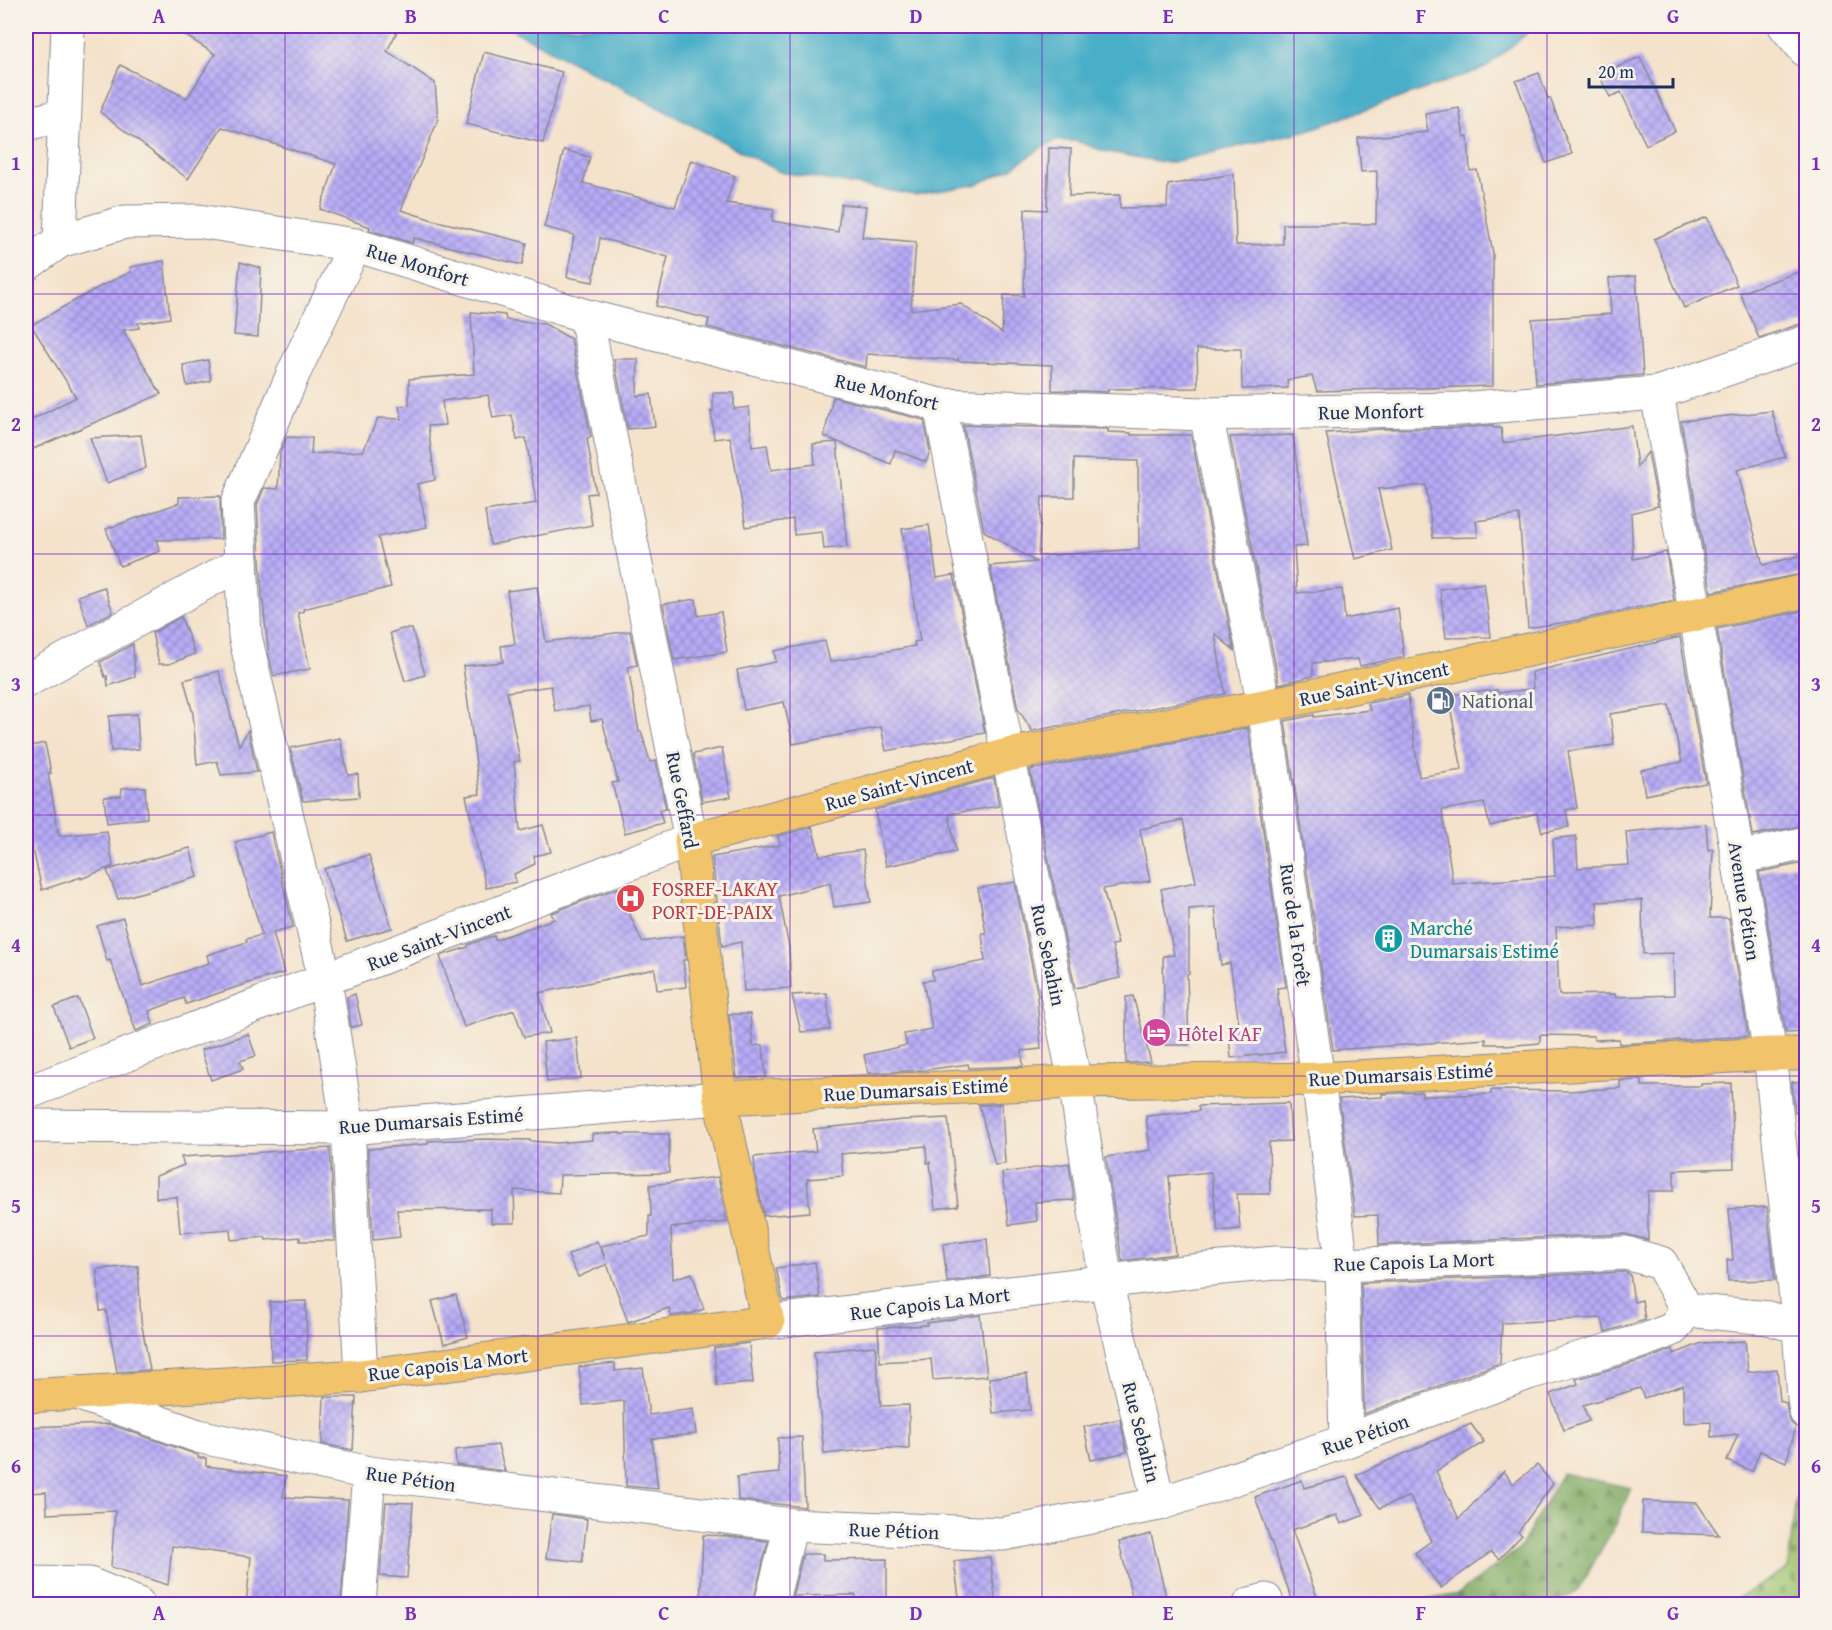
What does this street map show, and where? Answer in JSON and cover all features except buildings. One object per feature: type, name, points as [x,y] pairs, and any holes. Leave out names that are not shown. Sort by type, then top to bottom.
[{"type":"main road","name":"Rue Saint-Vincent","points":[[692,840],[1008,755],[1264,706],[1806,591]]},
{"type":"main road","name":"Rue Geffard","points":[[692,840],[720,1098],[768,1322]]},
{"type":"main road","name":"Rue Dumarsais Estimé","points":[[720,1098],[1075,1082],[1318,1079],[1770,1054],[1806,1054]]},
{"type":"main road","name":"Rue Capois La Mort","points":[[26,1396],[361,1376],[768,1322]]},
{"type":"street","points":[[60,241],[68,26]]},
{"type":"street","points":[[1785,26],[1806,51]]},
{"type":"street","points":[[26,124],[64,115]]},
{"type":"street","name":"Rue Monfort","points":[[26,265],[60,241],[125,222],[198,221],[355,245],[586,316],[940,405],[1206,414],[1460,409],[1657,393],[1806,342]]},
{"type":"street","points":[[355,245],[294,372],[238,502],[245,636],[325,980],[348,1128],[361,1376]]},
{"type":"street","name":"Rue Geffard","points":[[586,316],[692,840]]},
{"type":"street","name":"Avenue Pétion","points":[[1657,393],[1770,1054],[1803,1328],[1806,1412]]},
{"type":"street","name":"Rue Sebahin","points":[[940,405],[1075,1082],[1106,1282],[1159,1504]]},
{"type":"street","name":"Rue de la Forêt","points":[[1206,414],[1264,706],[1318,1079],[1342,1265],[1346,1441]]},
{"type":"street","points":[[26,681],[241,564]]},
{"type":"street","name":"Rue Saint-Vincent","points":[[26,1093],[692,840]]},
{"type":"street","points":[[1738,858],[1806,843]]},
{"type":"street","name":"Rue Dumarsais Estimé","points":[[26,1126],[348,1128],[720,1098]]},
{"type":"street","name":"Rue Capois La Mort","points":[[768,1322],[1276,1263],[1342,1265],[1626,1253],[1661,1263],[1687,1310]]},
{"type":"street","points":[[1687,1310],[1768,1318],[1803,1328]]},
{"type":"street","name":"Rue Pétion","points":[[74,1392],[198,1436],[369,1473],[791,1525],[1003,1534],[1159,1504],[1346,1441],[1528,1373],[1655,1336],[1673,1329],[1687,1310]]},
{"type":"street","points":[[359,1605],[369,1473]]},
{"type":"street","points":[[771,1605],[791,1525]]},
{"type":"street","points":[[26,1584],[89,1584],[138,1605]]},
{"type":"green space","points":[[1562,1473],[1631,1488],[1616,1524],[1577,1592],[1553,1604],[1408,1604],[1458,1594],[1520,1548]]},
{"type":"green space","points":[[1796,1498],[1806,1498],[1806,1604],[1728,1604],[1788,1568]]},
{"type":"water","points":[[505,26],[1530,26],[1526,34],[1485,68],[1308,130],[1168,163],[1103,151],[1077,141],[1057,141],[1043,147],[1010,169],[978,184],[915,195],[780,172]]},
{"type":"place","name":"National","points":[[1441,700]]},
{"type":"place","name":"FOSREF-LAKAY PORT-DE-PAIX","points":[[631,899]]},
{"type":"place","name":"Marché Dumarsais Estimé","points":[[1389,938]]},
{"type":"place","name":"Hôtel KAF","points":[[1157,1033]]}]
